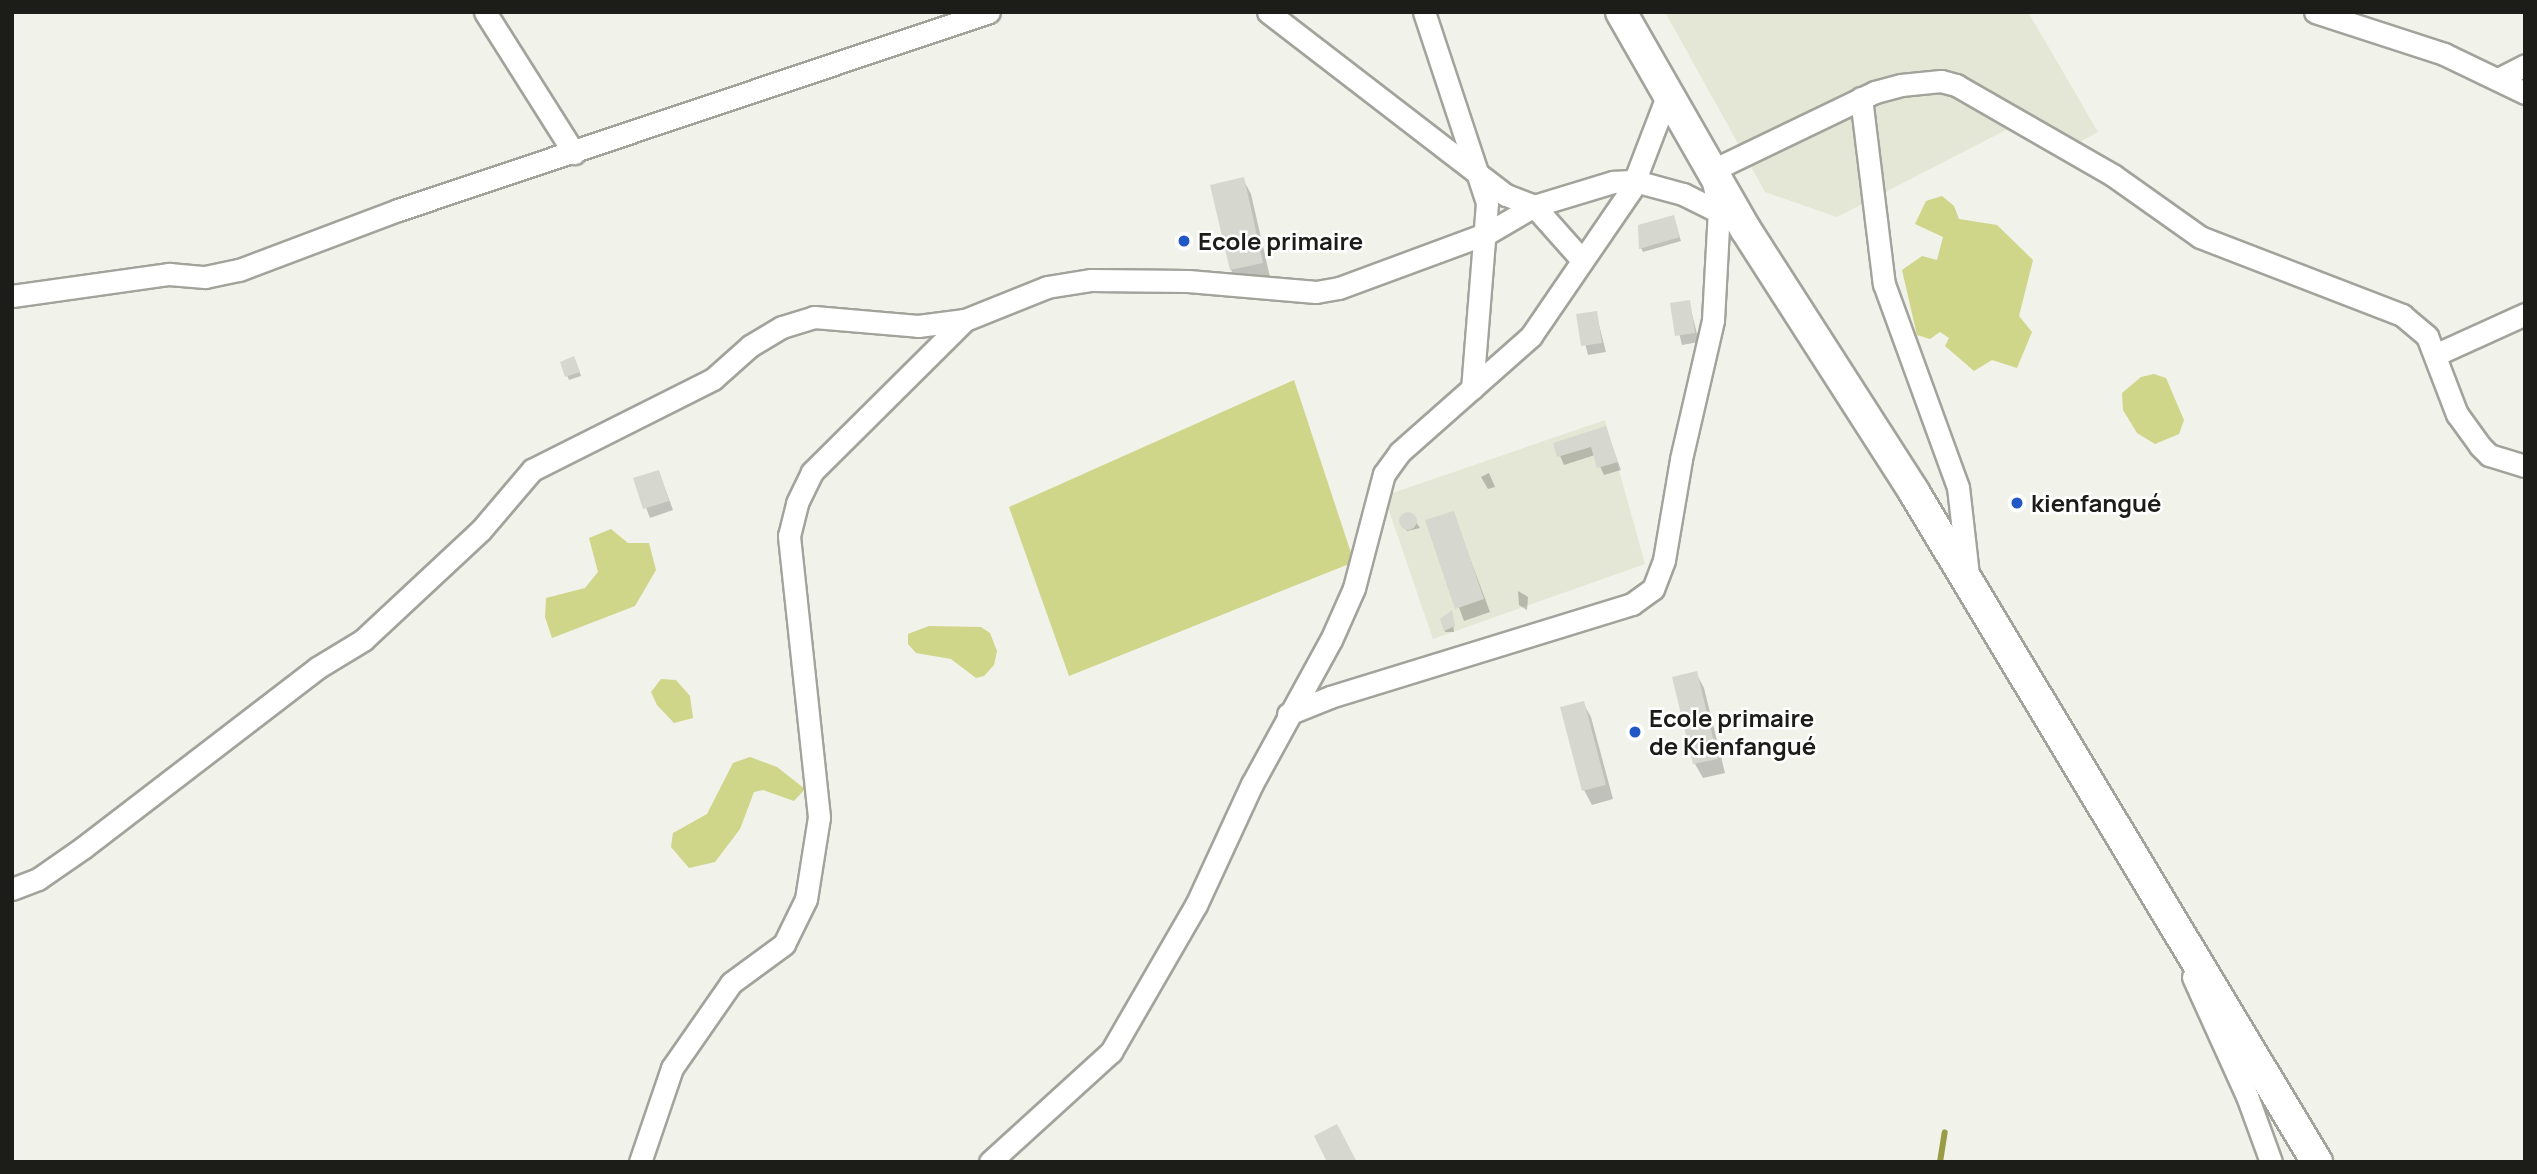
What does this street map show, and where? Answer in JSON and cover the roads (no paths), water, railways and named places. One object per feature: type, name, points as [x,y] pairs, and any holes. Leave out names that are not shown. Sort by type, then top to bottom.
[{"type":"main road","points":[[1621,12],[1746,230],[1968,581],[2174,930],[2317,1162]]},
{"type":"street","points":[[485,12],[574,153]]},
{"type":"street","points":[[12,296],[169,274],[205,277],[239,270],[398,210],[989,12]]},
{"type":"street","points":[[1268,12],[1506,195],[1534,206],[1581,259]]},
{"type":"street","points":[[1424,12],[1487,204],[1488,233],[1472,388]]},
{"type":"street","points":[[2315,12],[2444,54],[2500,78],[2525,93]]},
{"type":"street","points":[[2500,78],[2525,65]]},
{"type":"street","points":[[1288,714],[1400,674],[1632,604],[1653,589],[1664,560],[1681,459],[1713,320],[1720,210],[1711,171],[1861,98],[1901,85],[1941,81],[1956,85],[2114,176],[2200,237],[2402,315],[2427,336],[2437,354],[2444,386],[2480,446],[2489,455],[2525,466]]},
{"type":"street","points":[[990,1162],[1111,1052],[1196,905],[1288,714],[1331,640],[1354,588],[1384,474],[1400,452],[1531,336],[1635,181],[1667,96]]},
{"type":"street","points":[[1861,98],[1884,284],[1958,488],[1968,581]]},
{"type":"street","points":[[12,889],[38,879],[84,847],[317,668],[363,640],[481,530],[532,470],[713,379],[750,346],[782,327],[814,317],[918,326],[965,320],[1047,287],[1091,280],[1188,281],[1316,292],[1339,288],[1488,233],[1534,206],[1613,182],[1635,181],[1683,194],[1720,210],[1746,230]]},
{"type":"street","points":[[2437,354],[2525,314]]},
{"type":"street","points":[[640,1162],[672,1068],[731,983],[784,944],[806,900],[819,817],[789,536],[797,503],[812,472],[965,320]]},
{"type":"street","points":[[2174,930],[2247,1096],[2271,1162]]},
{"type":"waterway","points":[[1940,1162],[1945,1132]]},
{"type":"place","name":"Ecole primaire","points":[[1184,241]]},
{"type":"place","name":"kienfangué","points":[[2017,503]]},
{"type":"place","name":"Ecole primaire de Kienfangué","points":[[1635,732]]}]
